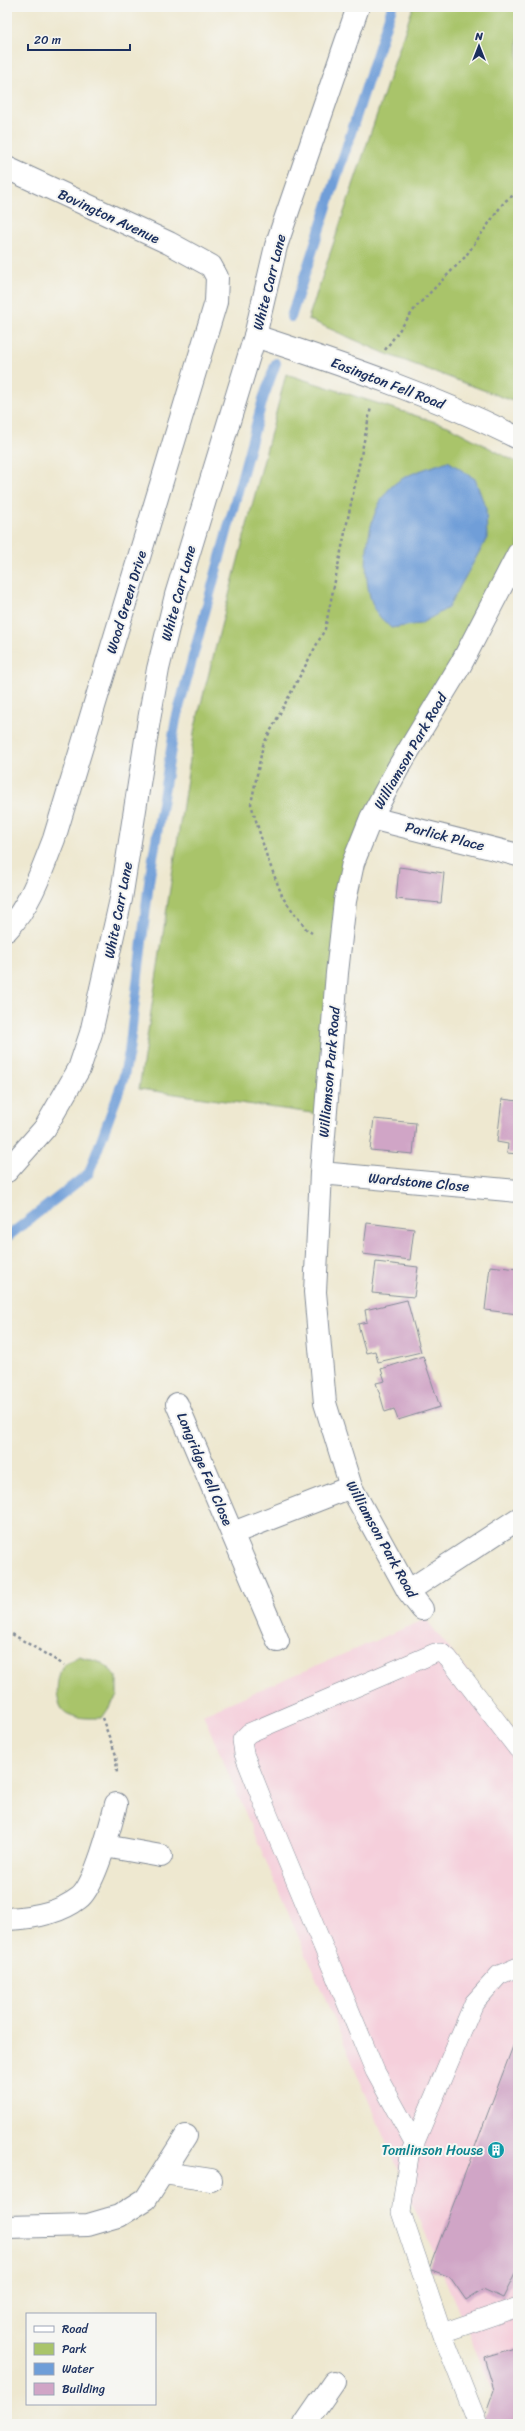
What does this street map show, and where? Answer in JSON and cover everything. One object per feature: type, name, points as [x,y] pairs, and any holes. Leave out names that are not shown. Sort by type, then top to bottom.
[{"type":"street","name":"White Carr Lane","points":[[7,1171],[45,1128],[80,1069],[91,1033],[121,899],[139,775],[158,669],[176,595],[255,336],[276,246],[358,7]]},
{"type":"street","name":"Bovington Avenue","points":[[7,168],[169,244],[211,266]]},
{"type":"street","name":"Wood Green Drive","points":[[7,930],[15,922],[39,878],[54,839],[216,302],[217,277],[211,266]]},
{"type":"street","name":"Easington Fell Road","points":[[255,336],[376,378],[481,419],[518,438]]},
{"type":"street","name":"Williamson Park Road","points":[[422,1608],[408,1591],[351,1487],[325,1403],[315,1292],[321,1173],[340,949],[345,901],[353,864],[371,818],[398,768],[461,664],[518,554]]},
{"type":"street","name":"Parlick Place","points":[[371,818],[518,855]]},
{"type":"street","name":"Wardstone Close","points":[[321,1173],[518,1191]]},
{"type":"street","name":"Longridge Fell Close","points":[[178,1404],[278,1641]]},
{"type":"street","name":"Longridge Fell Close","points":[[233,1533],[351,1487]]},
{"type":"street","points":[[408,1591],[518,1519]]},
{"type":"street","points":[[7,1919],[37,1916],[66,1906],[81,1897],[105,1846],[116,1804]]},
{"type":"street","points":[[105,1846],[161,1856]]},
{"type":"street","points":[[7,2227],[88,2225],[119,2216],[146,2199],[164,2173],[186,2136]]},
{"type":"street","points":[[164,2173],[211,2180]]},
{"type":"street","points":[[308,2424],[334,2382]]},
{"type":"lane","points":[[415,2144],[375,2071],[267,1812],[244,1754],[242,1740],[249,1733],[435,1653],[441,1653],[448,1658],[518,1749]]},
{"type":"lane","points":[[478,2424],[442,2333],[401,2212],[409,2156],[474,2003],[499,1975],[518,1967]]},
{"type":"lane","points":[[442,2333],[518,2307]]},
{"type":"path","points":[[340,949],[307,930],[283,898],[267,857],[251,804],[263,745],[325,629],[353,500],[376,378],[384,353],[416,307],[465,257],[504,202],[518,192]]},
{"type":"path","points":[[7,1631],[53,1657],[64,1665]]},
{"type":"path","points":[[102,1718],[116,1755],[118,1790],[116,1804]]},
{"type":"shaded area","points":[[426,1619],[518,1736],[518,2424],[507,2424],[203,1714]]},
{"type":"green space","points":[[413,7],[518,7],[518,403],[384,353],[308,319]]},
{"type":"green space","points":[[286,374],[448,426],[518,463],[518,554],[353,863],[326,1115],[139,1089],[195,727]]},
{"type":"green space","points":[[79,1656],[102,1663],[117,1676],[117,1696],[102,1718],[72,1716],[63,1710],[60,1705],[57,1692],[61,1671],[64,1665]]},
{"type":"water","points":[[448,461],[475,479],[486,509],[487,538],[448,608],[420,624],[391,628],[375,610],[370,597],[367,581],[367,545],[376,511],[383,497],[398,481],[418,471]]},
{"type":"building","points":[[399,867],[444,873],[441,903],[396,899]]},
{"type":"building","points":[[502,1099],[518,1101],[518,1154],[507,1153],[508,1144],[497,1142]]},
{"type":"building","points":[[374,1119],[416,1123],[413,1154],[370,1150]]},
{"type":"building","points":[[367,1223],[414,1229],[410,1260],[363,1254]]},
{"type":"building","points":[[376,1262],[418,1267],[414,1297],[372,1293]]},
{"type":"building","points":[[490,1266],[518,1269],[518,1314],[485,1310]]},
{"type":"building","points":[[407,1300],[421,1352],[378,1362],[375,1351],[366,1353],[358,1324],[367,1322],[365,1310]]},
{"type":"building","points":[[423,1356],[440,1407],[398,1420],[394,1409],[385,1412],[376,1383],[385,1381],[381,1369]]},
{"type":"building","name":"Tomlinson House","points":[[518,2033],[518,2268],[503,2298],[483,2289],[466,2300],[450,2277],[429,2269]]},
{"type":"building","points":[[518,2347],[518,2424],[494,2424],[483,2420],[494,2390],[484,2357]]},
{"type":"waterway","points":[[291,317],[392,7]]},
{"type":"waterway","points":[[7,1237],[89,1173],[123,1080],[129,1052],[149,882],[176,719],[263,399],[276,363]]},
{"type":"place","name":"Tomlinson House","points":[[496,2150]]}]
